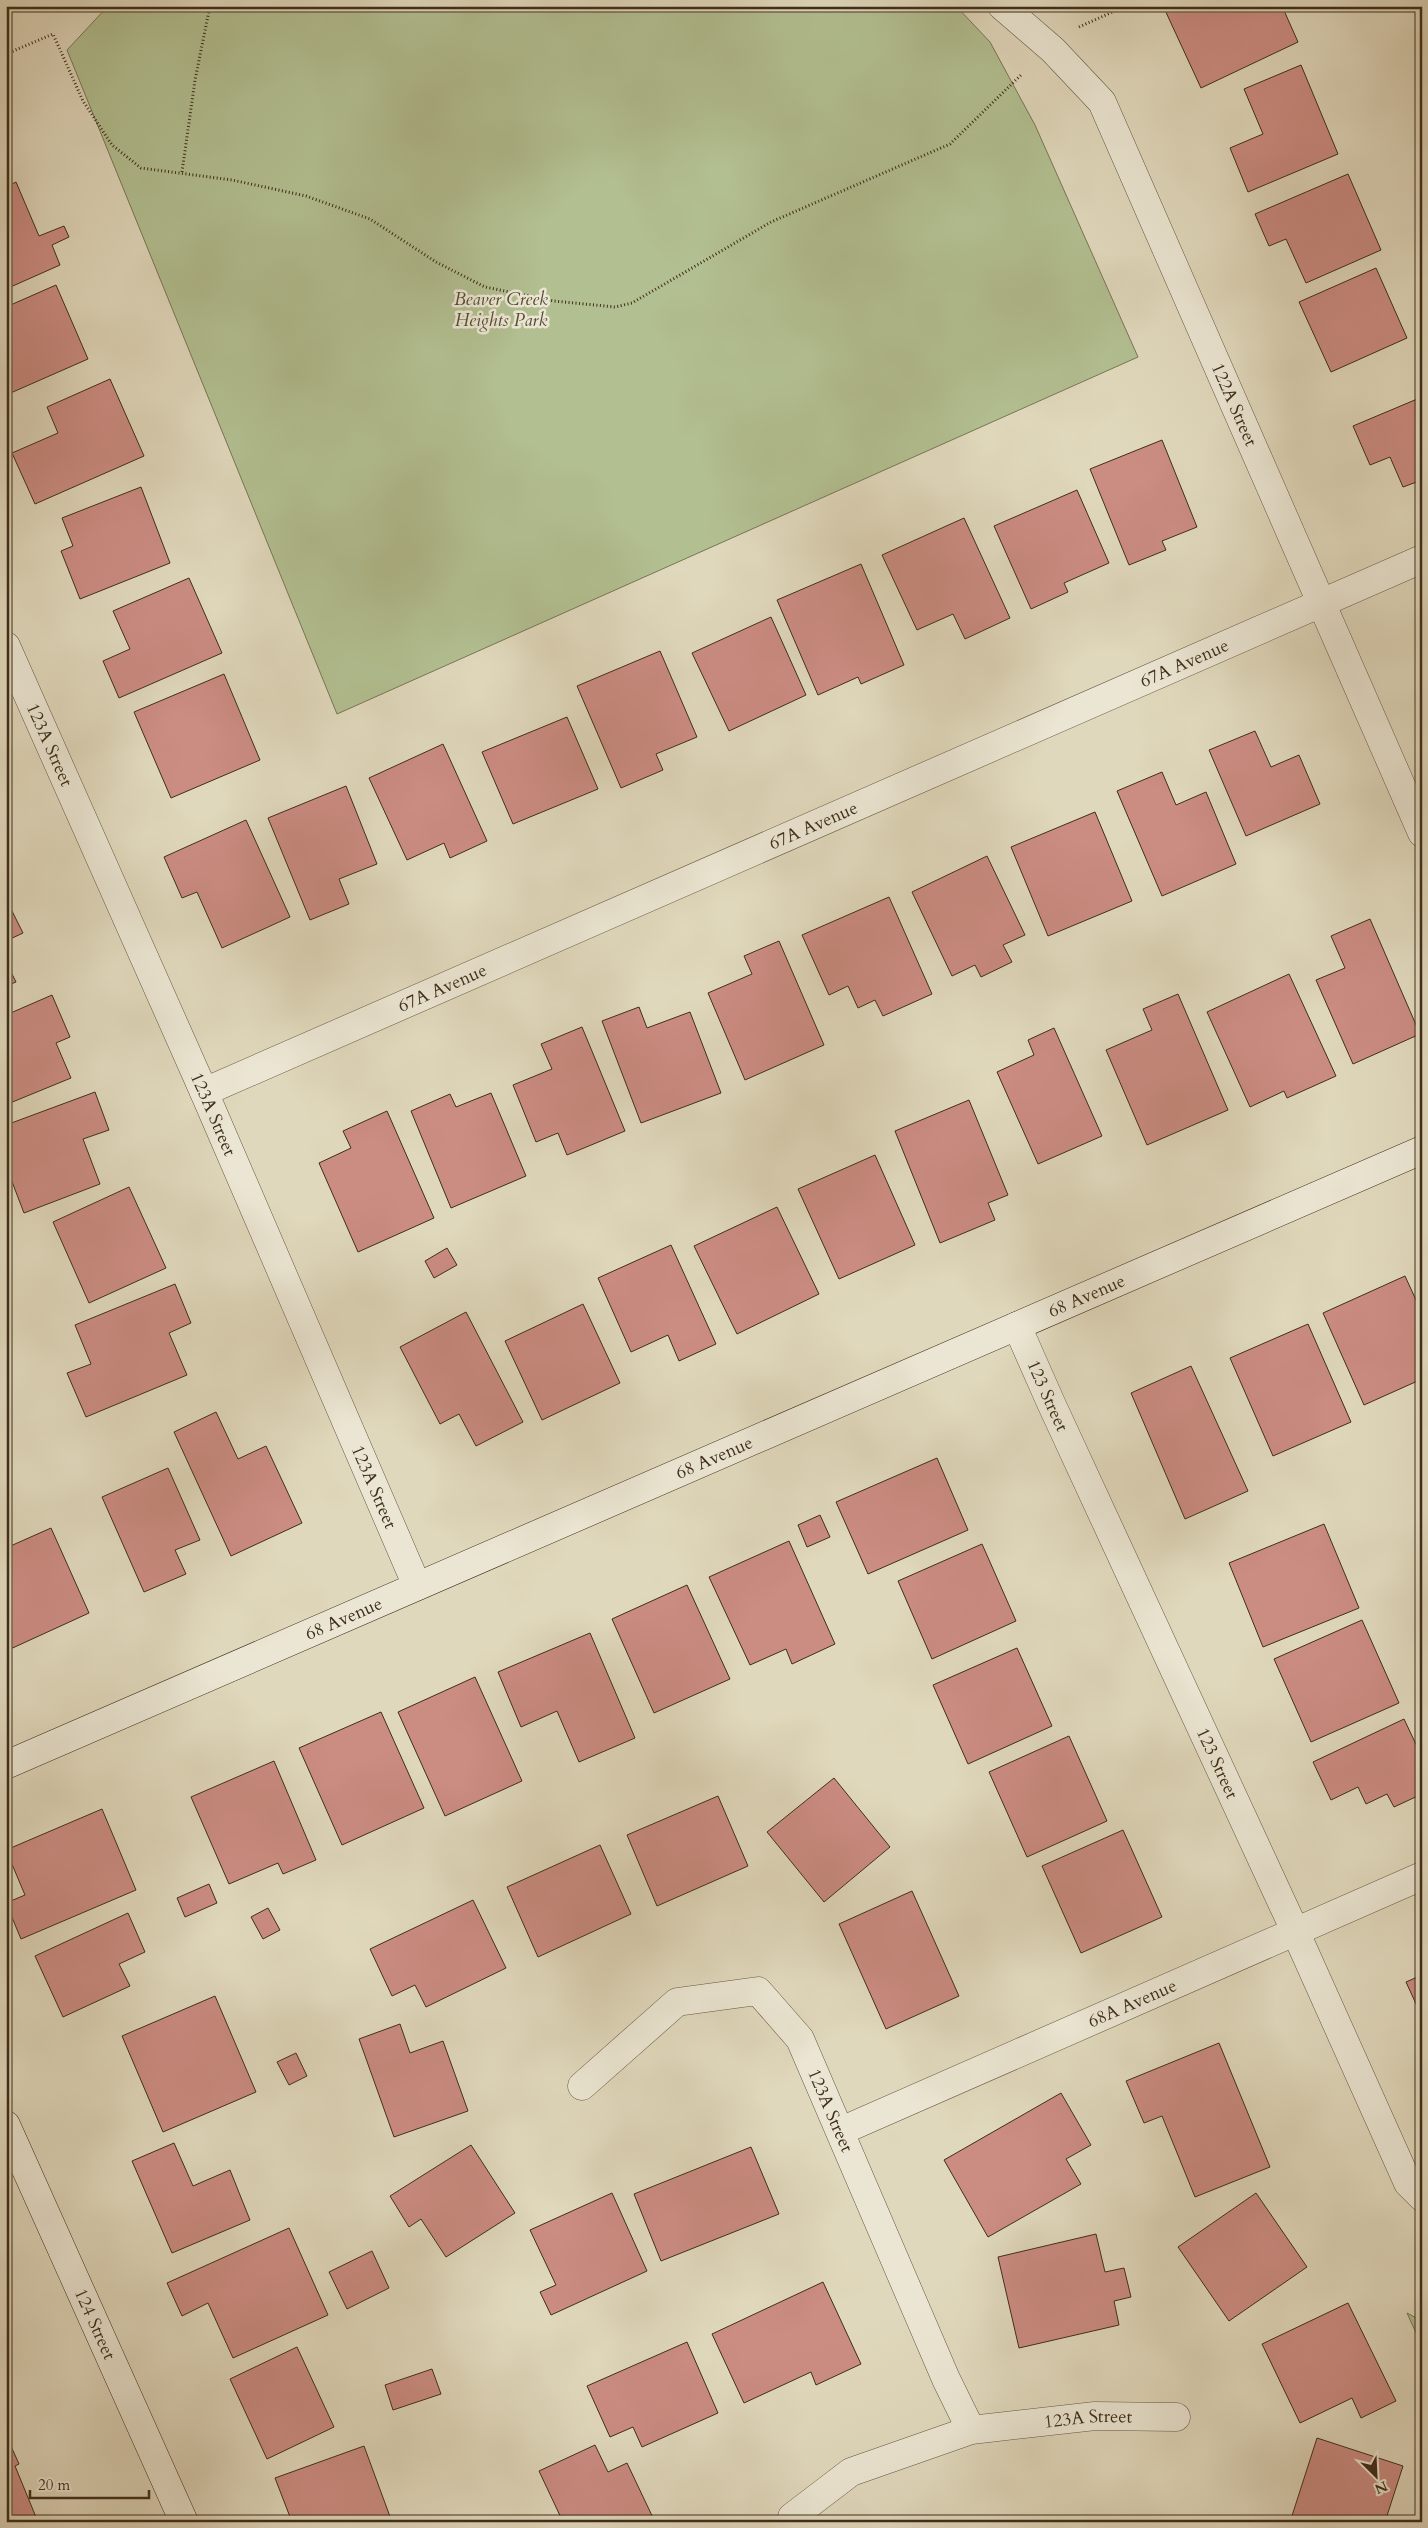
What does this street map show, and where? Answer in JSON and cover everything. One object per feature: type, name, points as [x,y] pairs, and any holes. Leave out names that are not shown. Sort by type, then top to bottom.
[{"type":"street","name":"122A Street","points":[[1002,6],[1053,50],[1102,102],[1422,833]]},
{"type":"street","name":"67A Avenue","points":[[204,1092],[1422,559]]},
{"type":"street","name":"123A Street","points":[[6,646],[204,1092],[417,1586]]},
{"type":"street","name":"68 Avenue","points":[[6,1765],[1422,1150]]},
{"type":"street","name":"123 Street","points":[[1018,1326],[1059,1421],[1296,1933],[1408,2183],[1422,2197]]},
{"type":"street","name":"68A Avenue","points":[[841,2130],[1296,1933],[1422,1876]]},
{"type":"street","name":"123A Street","points":[[582,2086],[677,2002],[758,1991],[800,2039],[841,2130],[942,2370],[971,2430]]},
{"type":"street","name":"124 Street","points":[[6,2125],[184,2522]]},
{"type":"street","name":"123A Street","points":[[792,2517],[852,2472],[971,2430],[1095,2416],[1176,2417]]},
{"type":"path","points":[[182,172],[195,80],[210,6]]},
{"type":"path","points":[[1078,28],[1126,6]]},
{"type":"path","points":[[6,54],[53,34],[83,101],[112,145],[142,168],[182,172],[306,196],[370,219],[436,262],[485,287],[554,301],[614,307],[632,303],[771,222],[950,144],[1021,75]]},
{"type":"green space","name":"Beaver Creek Heights Park","points":[[108,6],[956,6],[990,42],[1035,125],[1138,357],[337,714],[67,50]]},
{"type":"green space","points":[[1407,2313],[1422,2321],[1422,2346]]},
{"type":"building","points":[[1168,6],[1282,6],[1298,42],[1201,88],[1164,8]]},
{"type":"building","points":[[1301,65],[1338,154],[1248,192],[1230,148],[1263,134],[1244,89]]},
{"type":"building","points":[[1348,174],[1381,250],[1306,283],[1286,239],[1269,246],[1255,214]]},
{"type":"building","points":[[16,182],[39,236],[64,226],[69,237],[52,245],[60,265],[6,289],[6,187]]},
{"type":"building","points":[[1376,268],[1407,338],[1331,372],[1299,302]]},
{"type":"building","points":[[56,285],[88,359],[6,395],[6,307]]},
{"type":"building","points":[[110,379],[144,456],[35,504],[12,453],[58,433],[47,407]]},
{"type":"building","points":[[1422,397],[1422,480],[1403,487],[1390,457],[1370,465],[1353,426]]},
{"type":"building","points":[[1162,440],[1197,527],[1162,541],[1166,550],[1129,565],[1090,469]]},
{"type":"building","points":[[141,487],[170,563],[80,599],[61,551],[73,546],[62,518]]},
{"type":"building","points":[[1077,490],[1109,563],[1064,583],[1068,592],[1031,609],[994,526]]},
{"type":"building","points":[[964,518],[1010,618],[965,639],[953,614],[917,630],[882,555]]},
{"type":"building","points":[[861,564],[904,665],[861,684],[858,677],[818,695],[777,600]]},
{"type":"building","points":[[189,578],[222,653],[119,698],[103,661],[130,649],[113,611]]},
{"type":"building","points":[[771,617],[806,695],[729,731],[692,653]]},
{"type":"building","points":[[660,651],[697,737],[656,754],[663,770],[621,788],[577,686]]},
{"type":"building","points":[[224,674],[260,760],[171,798],[134,712]]},
{"type":"building","points":[[567,717],[598,789],[513,824],[482,752]]},
{"type":"building","points":[[1255,731],[1271,767],[1299,755],[1320,804],[1246,836],[1209,750]]},
{"type":"building","points":[[443,744],[487,841],[450,858],[444,843],[407,860],[369,778]]},
{"type":"building","points":[[1162,772],[1176,805],[1206,792],[1236,864],[1162,896],[1117,791]]},
{"type":"building","points":[[346,786],[377,864],[339,879],[349,904],[310,920],[268,818]]},
{"type":"building","points":[[1095,812],[1132,901],[1048,936],[1011,847]]},
{"type":"building","points":[[246,820],[290,917],[222,948],[197,892],[182,898],[164,857]]},
{"type":"building","points":[[987,856],[1025,935],[1003,945],[1012,962],[981,977],[975,965],[952,976],[912,892]]},
{"type":"building","points":[[889,897],[932,994],[883,1016],[875,1000],[858,1008],[848,986],[829,995],[802,935]]},
{"type":"building","points":[[6,899],[23,933],[6,941]]},
{"type":"building","points":[[1370,919],[1420,1034],[1353,1064],[1316,980],[1345,968],[1331,936]]},
{"type":"building","points":[[779,941],[824,1045],[745,1080],[708,993],[752,974],[744,956]]},
{"type":"building","points":[[6,962],[16,982],[6,986]]},
{"type":"building","points":[[1289,974],[1336,1076],[1287,1098],[1284,1091],[1250,1107],[1207,1012]]},
{"type":"building","points":[[1178,994],[1228,1110],[1147,1145],[1106,1050],[1152,1030],[1143,1009]]},
{"type":"building","points":[[52,995],[70,1037],[56,1043],[71,1078],[10,1103],[6,1095],[6,1015]]},
{"type":"building","points":[[639,1007],[647,1028],[690,1012],[721,1093],[641,1123],[602,1021]]},
{"type":"building","points":[[582,1027],[625,1131],[567,1155],[558,1133],[536,1142],[513,1085],[552,1069],[541,1044]]},
{"type":"building","points":[[1054,1028],[1102,1136],[1038,1164],[997,1072],[1034,1055],[1028,1040]]},
{"type":"building","points":[[95,1092],[109,1130],[83,1139],[100,1184],[24,1213],[6,1166],[6,1125]]},
{"type":"building","points":[[491,1093],[526,1176],[451,1208],[411,1111],[450,1094],[456,1107]]},
{"type":"building","points":[[969,1100],[1008,1195],[988,1203],[995,1220],[940,1243],[895,1131]]},
{"type":"building","points":[[387,1111],[434,1218],[358,1252],[319,1163],[351,1148],[343,1131]]},
{"type":"building","points":[[875,1155],[915,1245],[839,1279],[798,1189]]},
{"type":"building","points":[[129,1187],[166,1268],[89,1303],[53,1222]]},
{"type":"building","points":[[777,1207],[819,1294],[737,1334],[694,1246]]},
{"type":"building","points":[[671,1245],[716,1344],[679,1361],[668,1335],[631,1352],[598,1278]]},
{"type":"building","points":[[447,1248],[457,1265],[434,1278],[425,1261]]},
{"type":"building","points":[[1405,1276],[1422,1313],[1422,1379],[1364,1405],[1323,1313]]},
{"type":"building","points":[[175,1284],[191,1323],[169,1333],[187,1375],[86,1417],[67,1373],[91,1364],[75,1325]]},
{"type":"building","points":[[583,1304],[620,1383],[542,1420],[505,1341]]},
{"type":"building","points":[[466,1312],[523,1422],[476,1446],[459,1414],[440,1424],[400,1347]]},
{"type":"building","points":[[1308,1324],[1351,1422],[1273,1456],[1230,1358]]},
{"type":"building","points":[[1191,1366],[1248,1491],[1185,1519],[1131,1393]]},
{"type":"building","points":[[216,1412],[238,1459],[266,1446],[302,1523],[231,1556],[174,1432]]},
{"type":"building","points":[[937,1458],[968,1530],[868,1574],[836,1502]]},
{"type":"building","points":[[168,1468],[200,1540],[175,1550],[186,1574],[144,1592],[102,1497]]},
{"type":"building","points":[[820,1515],[830,1537],[807,1547],[798,1525]]},
{"type":"building","points":[[1324,1524],[1359,1608],[1263,1647],[1229,1563]]},
{"type":"building","points":[[51,1528],[89,1613],[6,1651],[6,1548]]},
{"type":"building","points":[[789,1541],[835,1644],[792,1664],[786,1649],[750,1665],[709,1577]]},
{"type":"building","points":[[982,1544],[1016,1621],[932,1659],[898,1581]]},
{"type":"building","points":[[687,1585],[730,1679],[654,1713],[612,1619]]},
{"type":"building","points":[[1362,1620],[1399,1703],[1311,1742],[1274,1659]]},
{"type":"building","points":[[590,1633],[635,1738],[579,1762],[557,1711],[521,1727],[498,1672]]},
{"type":"building","points":[[1017,1648],[1052,1726],[968,1764],[933,1685]]},
{"type":"building","points":[[475,1677],[522,1781],[445,1816],[398,1712]]},
{"type":"building","points":[[381,1712],[424,1808],[342,1845],[299,1748]]},
{"type":"building","points":[[1404,1719],[1422,1757],[1422,1794],[1394,1807],[1387,1794],[1366,1804],[1358,1787],[1331,1800],[1313,1762]]},
{"type":"building","points":[[1069,1736],[1107,1821],[1027,1857],[989,1772]]},
{"type":"building","points":[[274,1761],[316,1860],[283,1874],[278,1863],[229,1884],[191,1797]]},
{"type":"building","points":[[834,1778],[890,1847],[824,1902],[767,1832]]},
{"type":"building","points":[[718,1796],[748,1866],[657,1906],[627,1835]]},
{"type":"building","points":[[102,1809],[136,1890],[21,1939],[6,1903],[25,1895],[6,1850]]},
{"type":"building","points":[[1123,1830],[1162,1917],[1081,1953],[1042,1866]]},
{"type":"building","points":[[600,1845],[631,1914],[538,1957],[507,1887]]},
{"type":"building","points":[[209,1884],[217,1903],[185,1917],[177,1898]]},
{"type":"building","points":[[912,1891],[959,1996],[886,2029],[839,1924]]},
{"type":"building","points":[[473,1900],[506,1968],[426,2007],[415,1985],[392,1996],[370,1949]]},
{"type":"building","points":[[268,1908],[280,1930],[263,1939],[251,1917]]},
{"type":"building","points":[[128,1913],[145,1952],[119,1964],[130,1986],[63,2017],[35,1956]]},
{"type":"building","points":[[1422,1975],[1422,2017],[1406,1982]]},
{"type":"building","points":[[215,1996],[256,2092],[163,2132],[122,2036]]},
{"type":"building","points":[[400,2024],[410,2053],[443,2041],[468,2111],[394,2137],[359,2039]]},
{"type":"building","points":[[1219,2043],[1270,2167],[1195,2197],[1162,2116],[1144,2123],[1126,2081]]},
{"type":"building","points":[[296,2053],[307,2076],[289,2085],[277,2062]]},
{"type":"building","points":[[1061,2093],[1091,2145],[1066,2159],[1081,2184],[988,2237],[944,2160]]},
{"type":"building","points":[[174,2143],[193,2186],[230,2170],[250,2220],[172,2253],[132,2161]]},
{"type":"building","points":[[471,2145],[515,2213],[446,2257],[421,2219],[409,2227],[390,2196]]},
{"type":"building","points":[[751,2147],[779,2214],[661,2261],[634,2194]]},
{"type":"building","points":[[612,2193],[647,2271],[551,2315],[540,2292],[556,2285],[530,2230]]},
{"type":"building","points":[[1256,2193],[1307,2267],[1229,2321],[1178,2247]]},
{"type":"building","points":[[289,2228],[328,2315],[233,2358],[208,2303],[182,2316],[167,2283]]},
{"type":"building","points":[[1096,2234],[1105,2272],[1124,2268],[1131,2297],[1114,2301],[1119,2325],[1019,2348],[998,2257]]},
{"type":"building","points":[[372,2251],[389,2288],[347,2309],[329,2272]]},
{"type":"building","points":[[823,2282],[861,2364],[816,2385],[811,2372],[744,2403],[712,2334]]},
{"type":"building","points":[[1348,2303],[1396,2401],[1361,2418],[1352,2398],[1300,2423],[1262,2344]]},
{"type":"building","points":[[687,2342],[718,2413],[642,2447],[633,2427],[610,2437],[587,2386]]},
{"type":"building","points":[[297,2347],[334,2427],[267,2459],[230,2379]]},
{"type":"building","points":[[432,2369],[441,2394],[393,2410],[385,2385]]},
{"type":"building","points":[[6,2435],[19,2464],[15,2466],[38,2522],[6,2522]]},
{"type":"building","points":[[1317,2438],[1403,2466],[1385,2522],[1290,2522]]},
{"type":"building","points":[[595,2445],[608,2472],[627,2463],[655,2522],[563,2522],[539,2471]]},
{"type":"building","points":[[364,2446],[392,2522],[292,2522],[275,2478]]}]
